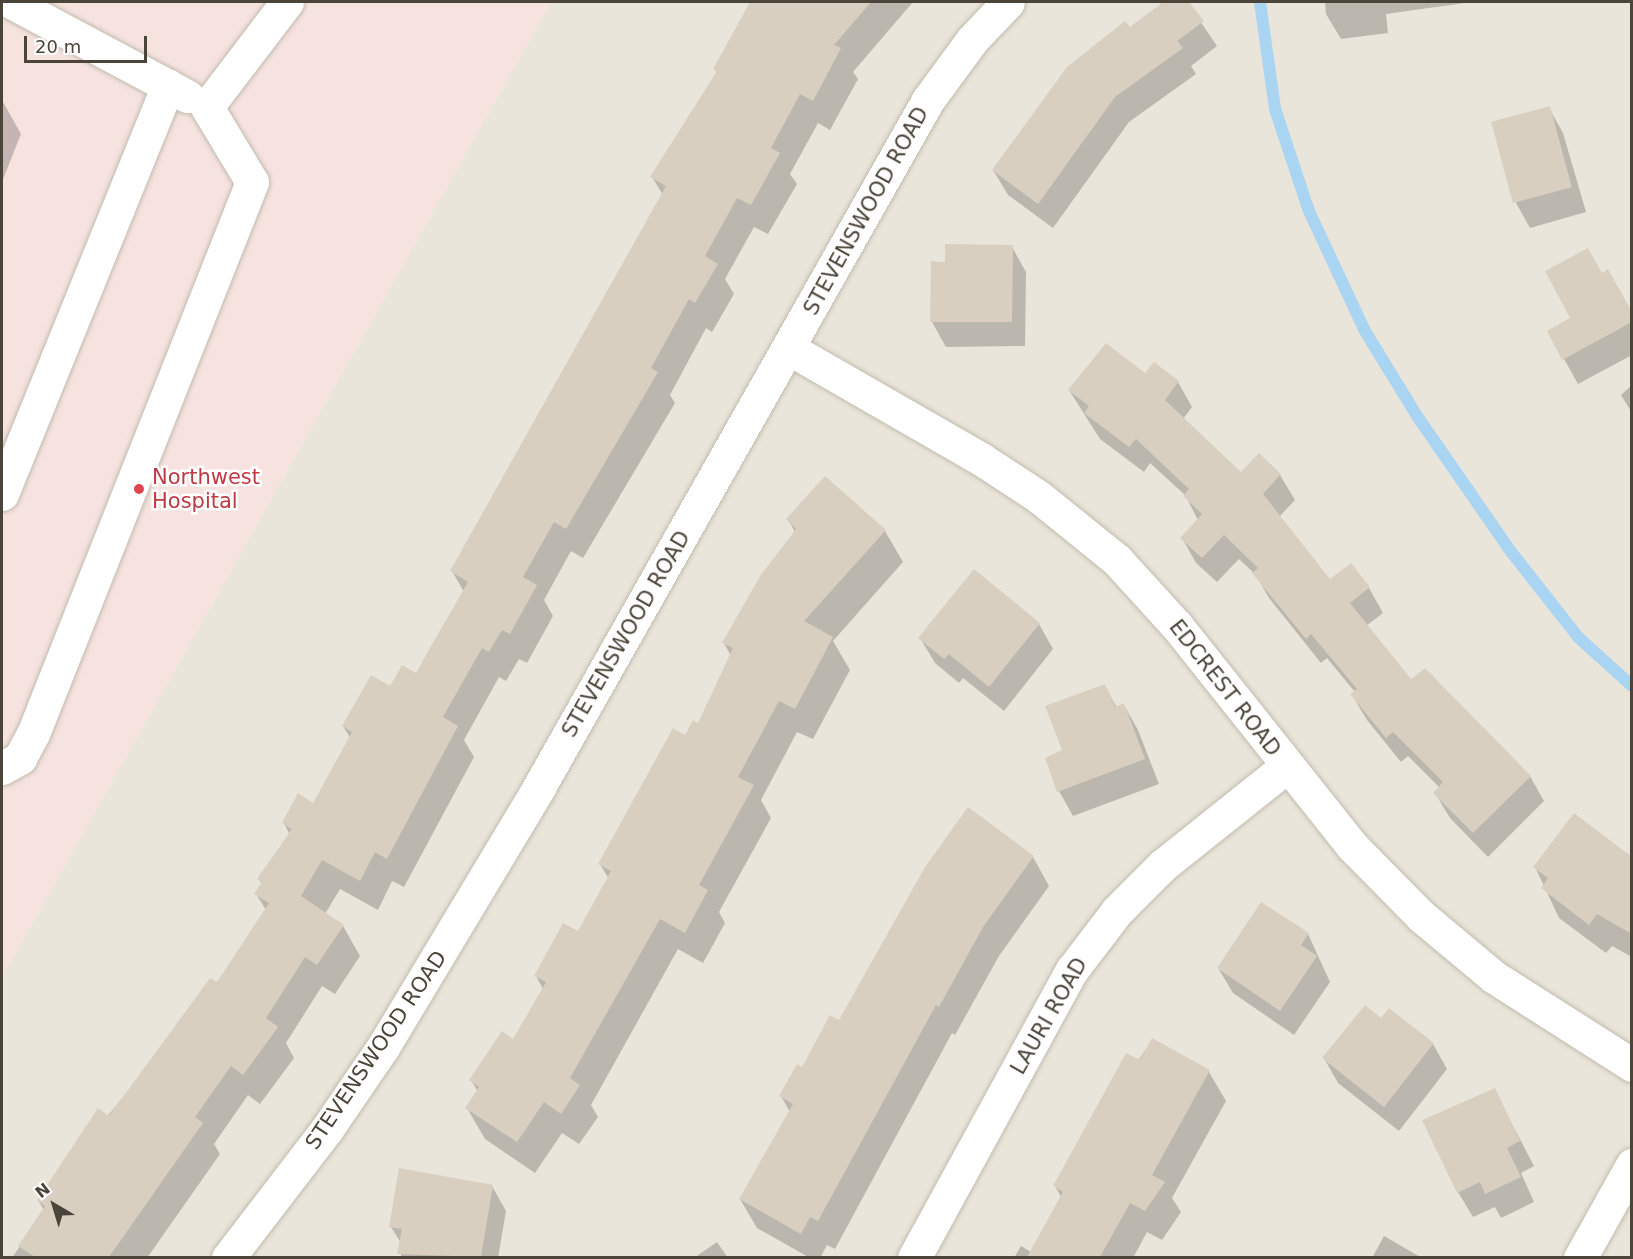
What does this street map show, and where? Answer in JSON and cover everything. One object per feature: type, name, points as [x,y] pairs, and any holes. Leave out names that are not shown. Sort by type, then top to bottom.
[{"type":"street","points":[[2,768],[20,758],[33,734],[252,182],[207,107],[10,2]]},
{"type":"street","points":[[207,107],[287,2]]},
{"type":"street","name":"STEVENSWOOD ROAD","points":[[240,1253],[339,1111],[468,909],[928,100],[972,40],[1008,2]]},
{"type":"street","points":[[2,494],[168,86]]},
{"type":"street","name":"EDCREST ROAD","points":[[788,348],[1030,490],[1117,560],[1177,626],[1352,846],[1421,916],[1494,977],[1632,1065]]},
{"type":"street","name":"LAURI ROAD","points":[[914,1257],[1072,970],[1117,911],[1163,865],[1287,766]]},
{"type":"street","points":[[1580,1257],[1632,1165]]},
{"type":"shaded area","name":"Northwest Hospital","points":[[2,2],[551,2],[2,977]]},
{"type":"shaded area","points":[[551,2],[1631,2],[1631,1257],[2,1258],[2,977]]},
{"type":"building","points":[[750,2],[871,2],[834,45],[841,48],[813,101],[800,94],[771,148],[780,153],[751,205],[737,198],[705,256],[718,264],[695,303],[689,299],[651,368],[658,372],[566,529],[554,522],[523,577],[537,585],[510,634],[502,630],[489,652],[482,648],[443,717],[458,726],[387,859],[375,852],[360,881],[322,860],[301,896],[344,925],[317,965],[305,957],[266,1018],[278,1027],[243,1075],[231,1066],[195,1117],[203,1123],[109,1257],[35,1257],[18,1246],[45,1206],[37,1200],[98,1108],[109,1116],[210,978],[217,982],[269,903],[254,894],[262,882],[257,879],[292,829],[282,823],[298,793],[313,803],[352,732],[342,726],[371,675],[390,686],[402,665],[416,673],[468,582],[450,571],[666,186],[650,177],[717,71],[713,69]]},
{"type":"building","points":[[1163,2],[1189,2],[1204,21],[1177,41],[1183,48],[1115,97],[1038,204],[992,170],[1067,67],[1125,21],[1130,27]]},
{"type":"building","points":[[1550,106],[1572,187],[1513,203],[1491,122]]},
{"type":"building","points":[[945,244],[1013,245],[1012,322],[930,322],[931,261],[945,262]]},
{"type":"building","points":[[1588,248],[1602,273],[1608,269],[1632,312],[1632,322],[1562,360],[1547,331],[1570,318],[1545,271]]},
{"type":"building","points":[[1106,343],[1145,373],[1154,362],[1179,381],[1165,400],[1241,472],[1259,453],[1281,474],[1263,494],[1330,579],[1351,563],[1370,587],[1350,603],[1411,679],[1425,668],[1531,776],[1473,833],[1433,793],[1443,782],[1393,732],[1386,738],[1350,694],[1357,689],[1311,634],[1306,639],[1252,573],[1258,568],[1224,535],[1202,558],[1180,538],[1202,514],[1183,496],[1189,489],[1136,439],[1129,447],[1084,413],[1089,406],[1068,390]]},
{"type":"building","points":[[825,476],[886,530],[804,621],[833,637],[795,709],[779,701],[738,777],[754,785],[699,885],[708,890],[685,933],[660,919],[570,1078],[580,1085],[561,1114],[544,1102],[517,1142],[465,1108],[479,1087],[469,1080],[502,1031],[513,1039],[546,982],[534,976],[563,923],[578,931],[611,871],[598,864],[673,728],[685,735],[693,720],[698,723],[733,648],[722,643],[760,576],[796,529],[786,519]]},
{"type":"building","points":[[974,569],[1040,623],[989,687],[949,654],[944,659],[918,638]]},
{"type":"building","points":[[1105,684],[1115,707],[1124,703],[1145,759],[1057,792],[1045,758],[1062,750],[1045,706]]},
{"type":"building","points":[[968,807],[1034,856],[983,927],[939,1007],[936,1005],[818,1221],[810,1217],[801,1234],[739,1199],[793,1104],[779,1096],[797,1064],[802,1067],[830,1015],[839,1020],[925,867]]},
{"type":"building","points":[[1574,813],[1632,857],[1632,934],[1597,914],[1589,925],[1541,888],[1548,878],[1533,867]]},
{"type":"building","points":[[1261,902],[1309,933],[1301,945],[1317,956],[1280,1011],[1217,968]]},
{"type":"building","points":[[1365,1005],[1381,1018],[1389,1008],[1434,1043],[1384,1107],[1322,1058]]},
{"type":"building","points":[[1152,1038],[1210,1070],[1152,1175],[1165,1182],[1145,1211],[1130,1203],[1100,1257],[1027,1257],[1063,1192],[1053,1186],[1126,1053],[1140,1060]]},
{"type":"building","points":[[1495,1088],[1520,1141],[1507,1148],[1521,1177],[1485,1194],[1480,1182],[1457,1193],[1422,1120]]},
{"type":"building","points":[[399,1168],[493,1185],[481,1257],[397,1254],[402,1229],[389,1227]]},
{"type":"waterway","points":[[1260,2],[1275,109],[1309,211],[1365,331],[1417,416],[1512,553],[1578,637],[1632,686]]},
{"type":"place","name":"Northwest Hospital","points":[[139,489]]}]
